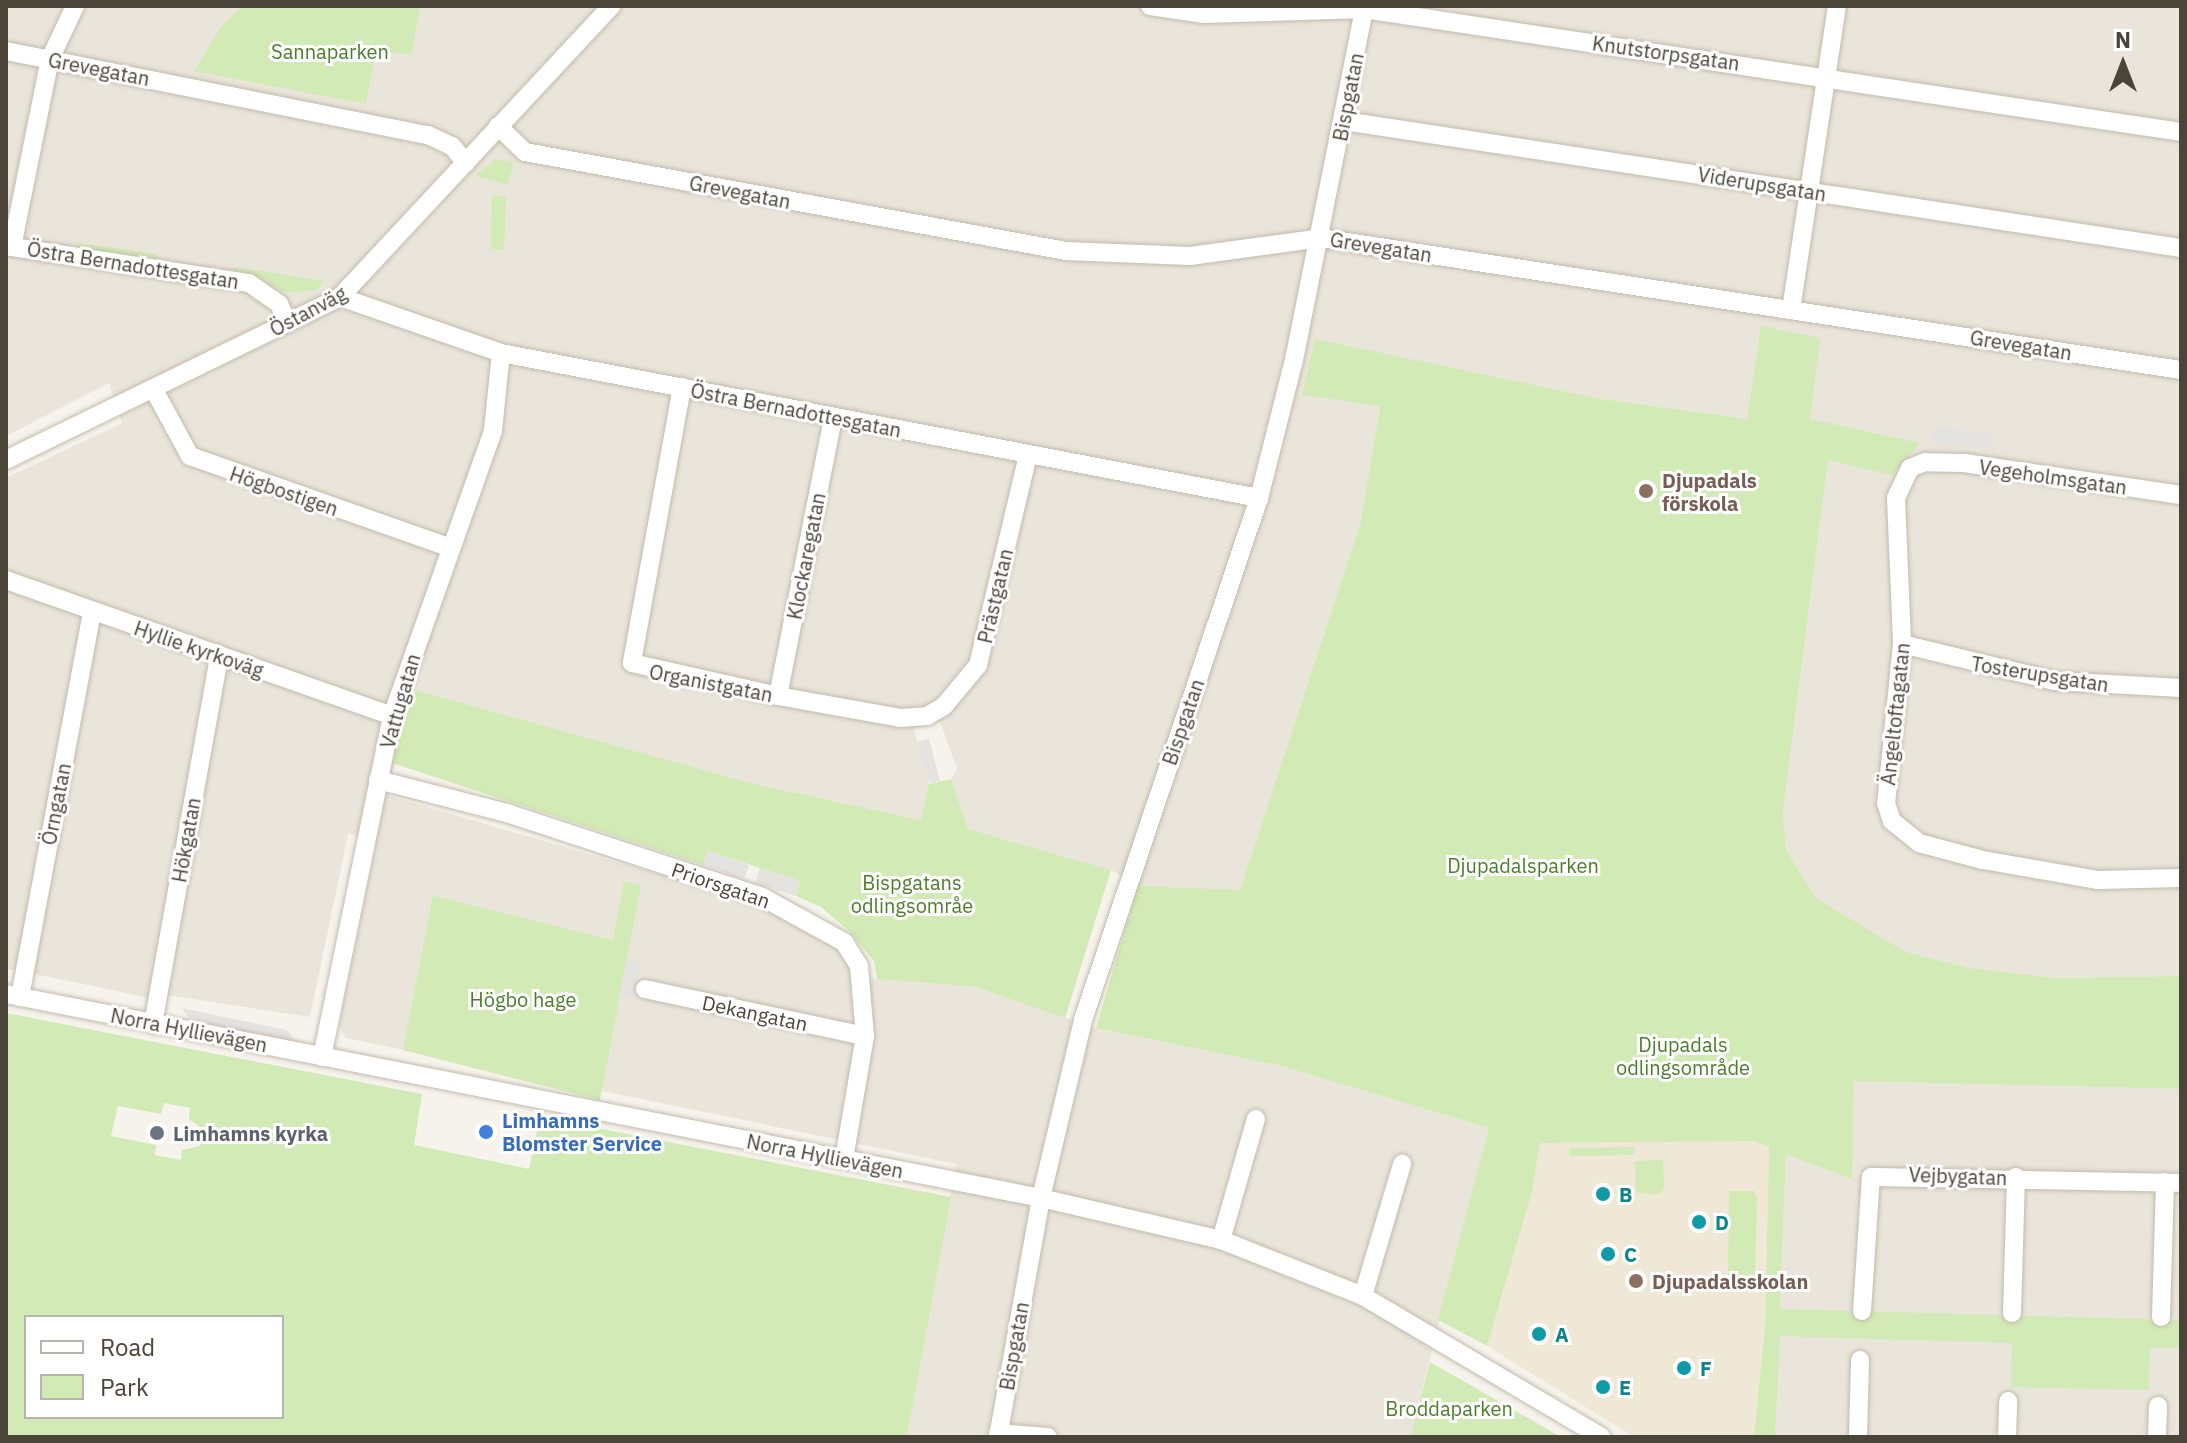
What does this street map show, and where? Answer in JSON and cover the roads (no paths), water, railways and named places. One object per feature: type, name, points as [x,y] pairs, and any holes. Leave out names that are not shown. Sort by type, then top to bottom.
[{"type":"street","points":[[9,247],[50,59],[75,6]]},
{"type":"street","name":"Östanväg","points":[[6,460],[340,297],[611,6]]},
{"type":"street","name":"Knutstorpsgatan","points":[[1150,6],[1204,14],[1365,7],[2181,132]]},
{"type":"street","points":[[1791,310],[1837,6]]},
{"type":"street","name":"Bispgatan","points":[[998,1435],[1041,1198],[1088,1001],[1259,498],[1321,238],[1365,7]]},
{"type":"street","name":"Grevegatan","points":[[6,51],[428,135],[452,146],[466,163]]},
{"type":"street","name":"Viderupsgatan","points":[[1344,121],[2181,248]]},
{"type":"street","name":"Grevegatan","points":[[498,126],[525,152],[1066,251],[1190,256],[1321,238],[2181,370]]},
{"type":"street","name":"Östra Bernadottesgatan","points":[[9,247],[249,283],[279,304],[288,323]]},
{"type":"street","name":"Östra Bernadottesgatan","points":[[340,297],[501,353],[1259,498]]},
{"type":"street","name":"Vattugatan","points":[[322,1057],[392,716],[493,430],[501,353]]},
{"type":"street","name":"Organistgatan","points":[[682,387],[632,663],[778,696],[900,718],[927,716]]},
{"type":"street","name":"Högbostigen","points":[[154,390],[190,456],[451,548]]},
{"type":"street","name":"Klockaregatan","points":[[778,696],[833,417]]},
{"type":"street","name":"Prästgatan","points":[[927,716],[944,706],[978,665],[1028,455]]},
{"type":"street","name":"Vegeholmsgatan","points":[[1925,462],[2181,495]]},
{"type":"street","name":"Ängeltoftagatan","points":[[1925,462],[1910,468],[1896,498],[1902,644],[1886,803],[1892,821],[1919,843],[2053,875],[2098,880],[2181,878]]},
{"type":"street","name":"Hyllie kyrkoväg","points":[[6,580],[392,716]]},
{"type":"street","name":"Örngatan","points":[[13,995],[92,612]]},
{"type":"street","name":"Tosterupsgatan","points":[[1902,644],[2055,681],[2181,688]]},
{"type":"street","name":"Hökgatan","points":[[153,1024],[219,657]]},
{"type":"street","name":"Priorsgatan","points":[[378,780],[510,814],[762,897],[811,921],[844,942],[859,966],[865,1036],[844,1159]]},
{"type":"street","name":"Dekangatan","points":[[645,989],[865,1036]]},
{"type":"street","name":"Norra Hyllievägen","points":[[13,995],[1041,1198],[1221,1240],[1363,1296],[1601,1437]]},
{"type":"street","points":[[1221,1240],[1256,1119]]},
{"type":"street","points":[[1363,1296],[1402,1164]]},
{"type":"street","name":"Vejbygatan","points":[[1862,1311],[1871,1177],[2016,1177],[2173,1182]]},
{"type":"street","points":[[2012,1313],[2016,1177]]},
{"type":"street","points":[[2161,1317],[2173,1182]]},
{"type":"street","points":[[1858,1437],[1860,1360]]},
{"type":"street","points":[[2007,1437],[2008,1401]]},
{"type":"street","points":[[2157,1437],[2158,1406]]},
{"type":"street","points":[[998,1435],[1048,1437]]},
{"type":"place","name":"Djupadals förskola","points":[[1646,491]]},
{"type":"place","name":"Limhamns Blomster Service","points":[[486,1132]]},
{"type":"place","name":"Limhamns kyrka","points":[[157,1133]]},
{"type":"place","name":"B","points":[[1603,1194]]},
{"type":"place","name":"D","points":[[1699,1222]]},
{"type":"place","name":"C","points":[[1608,1254]]},
{"type":"place","name":"Djupadalsskolan","points":[[1636,1281]]},
{"type":"place","name":"A","points":[[1539,1334]]},
{"type":"place","name":"F","points":[[1684,1368]]},
{"type":"place","name":"E","points":[[1603,1387]]},
{"type":"park label","name":"Sannaparken","points":[[330,51]]},
{"type":"park label","name":"Djupadalsparken","points":[[1523,865]]},
{"type":"park label","name":"Bispgatans odlingsområe","points":[[912,894]]},
{"type":"park label","name":"Högbo hage","points":[[523,999]]},
{"type":"park label","name":"Djupadals odlingsområde","points":[[1683,1056]]},
{"type":"park label","name":"Broddaparken","points":[[1449,1408]]}]
